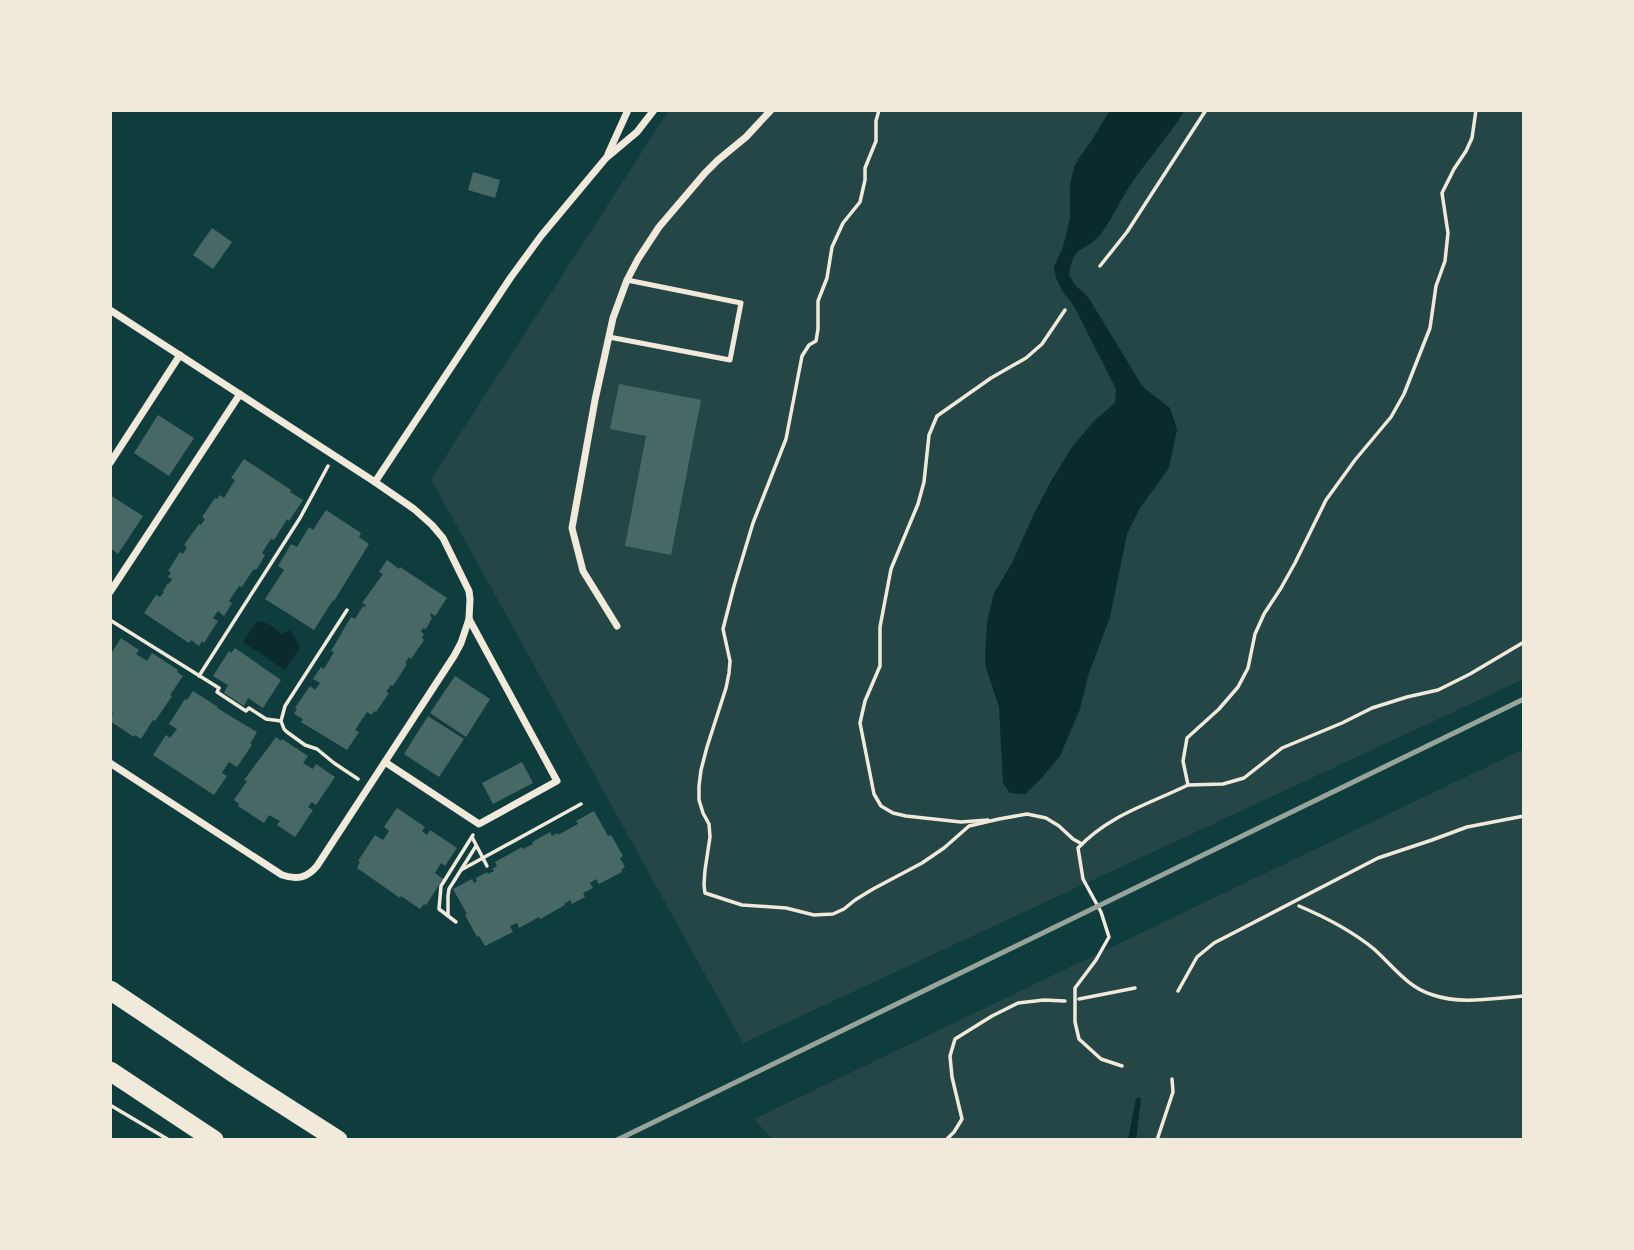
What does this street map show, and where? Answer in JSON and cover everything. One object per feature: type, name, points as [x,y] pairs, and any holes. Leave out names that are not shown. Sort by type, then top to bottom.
[{"type":"highway","points":[[110,990],[338,1140]]},
{"type":"highway","points":[[110,1071],[214,1140]]},
{"type":"street","points":[[606,158],[628,110]]},
{"type":"street","points":[[375,482],[527,254],[606,158],[637,132],[654,110]]},
{"type":"street","points":[[617,626],[583,571],[572,528],[613,318],[627,280],[659,227],[718,160],[747,137],[771,110]]},
{"type":"street","points":[[110,310],[414,509],[443,538],[469,591],[470,609],[461,643],[454,656],[317,866],[307,876],[291,878],[272,870],[110,763]]},
{"type":"street","points":[[110,463],[180,355]]},
{"type":"street","points":[[110,592],[240,394]]},
{"type":"street","points":[[385,762],[479,824],[557,781],[469,619]]},
{"type":"lane","points":[[609,337],[730,360],[741,303],[627,280]]},
{"type":"path","points":[[878,110],[876,141],[865,168],[860,202],[843,223],[832,247],[827,278],[818,300],[816,341],[809,345],[803,356],[786,439],[753,523],[723,629],[730,661],[729,673],[707,747],[699,786],[699,800],[709,824],[710,837],[705,893],[742,905],[786,908],[814,915],[833,914],[922,863],[969,827],[1027,814],[1046,818],[1082,844]]},
{"type":"path","points":[[1100,266],[1127,232],[1206,110]]},
{"type":"path","points":[[1188,785],[1183,761],[1187,738],[1219,709],[1238,687],[1248,668],[1255,634],[1264,614],[1290,571],[1326,500],[1391,417],[1404,394],[1430,328],[1436,286],[1445,261],[1448,233],[1442,193],[1472,138],[1476,110]]},
{"type":"path","points":[[999,819],[961,822],[906,816],[881,806],[874,794],[860,723],[865,701],[880,666],[880,627],[891,569],[921,493],[929,435],[937,416],[991,378],[1026,358],[1042,344],[1065,310]]},
{"type":"path","points":[[199,676],[305,512],[334,455]]},
{"type":"path","points":[[348,610],[285,706],[281,721],[292,737],[317,749],[369,787]]},
{"type":"path","points":[[110,620],[219,688],[217,692],[246,711],[249,708],[266,719],[281,721]]},
{"type":"path","points":[[1122,1066],[1101,1059],[1079,1039],[1074,1022],[1074,988],[1096,960],[1109,937],[1101,912],[1083,879],[1078,848],[1130,810],[1188,785],[1223,784],[1244,778],[1282,748],[1372,708],[1438,690],[1524,642]]},
{"type":"path","points":[[461,870],[580,804]]},
{"type":"path","points":[[1178,991],[1197,957],[1214,943],[1378,858],[1467,827],[1524,816]]},
{"type":"path","points":[[456,922],[439,909],[440,890],[479,824]]},
{"type":"path","points":[[472,837],[487,866]]},
{"type":"path","points":[[448,916],[449,889],[477,846]]},
{"type":"path","points":[[1299,906],[1329,920],[1374,949],[1408,982],[1431,995],[1449,999],[1524,996]]},
{"type":"path","points":[[1079,999],[1135,988]]},
{"type":"path","points":[[946,1140],[962,1119],[950,1056],[955,1039],[1018,1003],[1065,1001]]},
{"type":"path","points":[[1157,1140],[1172,1091],[1172,1079]]},
{"type":"path","points":[[110,1105],[169,1140]]},
{"type":"shaded area","points":[[669,110],[1524,110],[1524,679],[743,1043],[431,479]]},
{"type":"shaded area","points":[[1110,110],[1185,110],[1131,184],[1100,235],[1076,253],[1069,275],[1088,297],[1143,387],[1170,408],[1177,429],[1169,468],[1140,508],[1127,534],[1110,617],[1088,676],[1080,709],[1060,756],[1025,794],[1010,793],[1003,783],[999,707],[986,668],[987,622],[994,593],[1012,563],[1050,483],[1072,447],[1094,421],[1115,403],[1116,389],[1074,306],[1063,292],[1054,267],[1063,247],[1070,219],[1070,185],[1074,167]]},
{"type":"shaded area","points":[[257,621],[269,624],[282,634],[290,630],[300,647],[285,670],[243,642]]},
{"type":"shaded area","points":[[1524,749],[1524,1140],[773,1140],[754,1119]]},
{"type":"shaded area","points":[[1136,1098],[1141,1098],[1136,1140],[1128,1140]]},
{"type":"building","points":[[473,172],[500,180],[495,198],[468,190]]},
{"type":"building","points":[[212,228],[232,242],[213,269],[193,255]]},
{"type":"building","points":[[619,384],[701,400],[671,555],[625,546],[646,436],[610,429]]},
{"type":"building","points":[[158,415],[194,438],[169,476],[134,453]]},
{"type":"building","points":[[244,459],[303,500],[274,540],[271,539],[262,553],[265,555],[257,569],[253,570],[242,587],[239,586],[229,601],[232,603],[224,616],[218,611],[213,618],[218,621],[204,643],[202,641],[199,646],[191,640],[189,643],[144,613],[156,595],[160,597],[164,592],[172,579],[168,577],[171,572],[168,571],[180,552],[183,554],[187,547],[184,545],[205,519],[202,517],[215,498],[220,495],[224,498],[235,480],[231,478]]},
{"type":"building","points":[[110,495],[143,516],[118,554],[110,548]]},
{"type":"building","points":[[326,510],[361,533],[359,537],[369,544],[314,630],[265,599],[284,570],[278,566],[291,544],[297,547],[309,527],[313,530]]},
{"type":"building","points":[[387,560],[447,598],[435,616],[431,613],[432,618],[421,632],[424,634],[424,640],[405,663],[407,664],[386,692],[389,693],[376,712],[372,715],[367,712],[355,730],[359,732],[347,750],[301,722],[303,719],[294,714],[297,709],[295,708],[310,686],[315,690],[320,683],[313,679],[321,667],[324,669],[351,617],[355,619],[363,606],[365,607],[362,603],[383,574],[379,572]]},
{"type":"building","points":[[121,638],[139,650],[136,654],[147,661],[152,653],[183,676],[141,739],[110,721],[113,713],[110,710],[110,655]]},
{"type":"building","points":[[235,648],[281,680],[263,708],[248,698],[244,706],[224,693],[228,685],[213,676],[229,651],[231,653]]},
{"type":"building","points":[[455,676],[490,699],[466,737],[430,713]]},
{"type":"building","points":[[193,691],[257,732],[250,744],[252,745],[237,767],[229,762],[222,773],[227,776],[214,795],[153,755],[166,735],[170,738],[177,729],[169,724]]},
{"type":"building","points":[[428,716],[464,739],[439,777],[404,754]]},
{"type":"building","points":[[276,737],[308,756],[303,763],[313,769],[316,764],[335,777],[316,805],[312,802],[308,807],[313,810],[295,837],[277,825],[280,821],[269,815],[264,823],[238,806],[234,800],[247,781],[244,780]]},
{"type":"building","points":[[522,762],[533,783],[493,804],[482,783]]},
{"type":"building","points":[[397,808],[425,827],[422,831],[427,835],[430,830],[457,848],[445,866],[441,863],[435,873],[443,879],[426,905],[420,909],[357,868],[360,862],[358,861],[375,835],[383,840],[389,831],[384,827]]},
{"type":"building","points":[[594,811],[623,856],[620,858],[625,867],[622,872],[599,884],[596,879],[590,883],[593,888],[583,893],[585,897],[572,904],[570,900],[540,919],[539,917],[519,928],[517,923],[510,926],[513,932],[485,946],[479,936],[477,937],[453,889],[472,879],[474,883],[476,878],[494,871],[492,869],[497,866],[495,862],[533,844],[532,842],[550,832],[552,836],[557,833],[558,835]]},
{"type":"railway","points":[[617,1140],[1524,699]]}]
